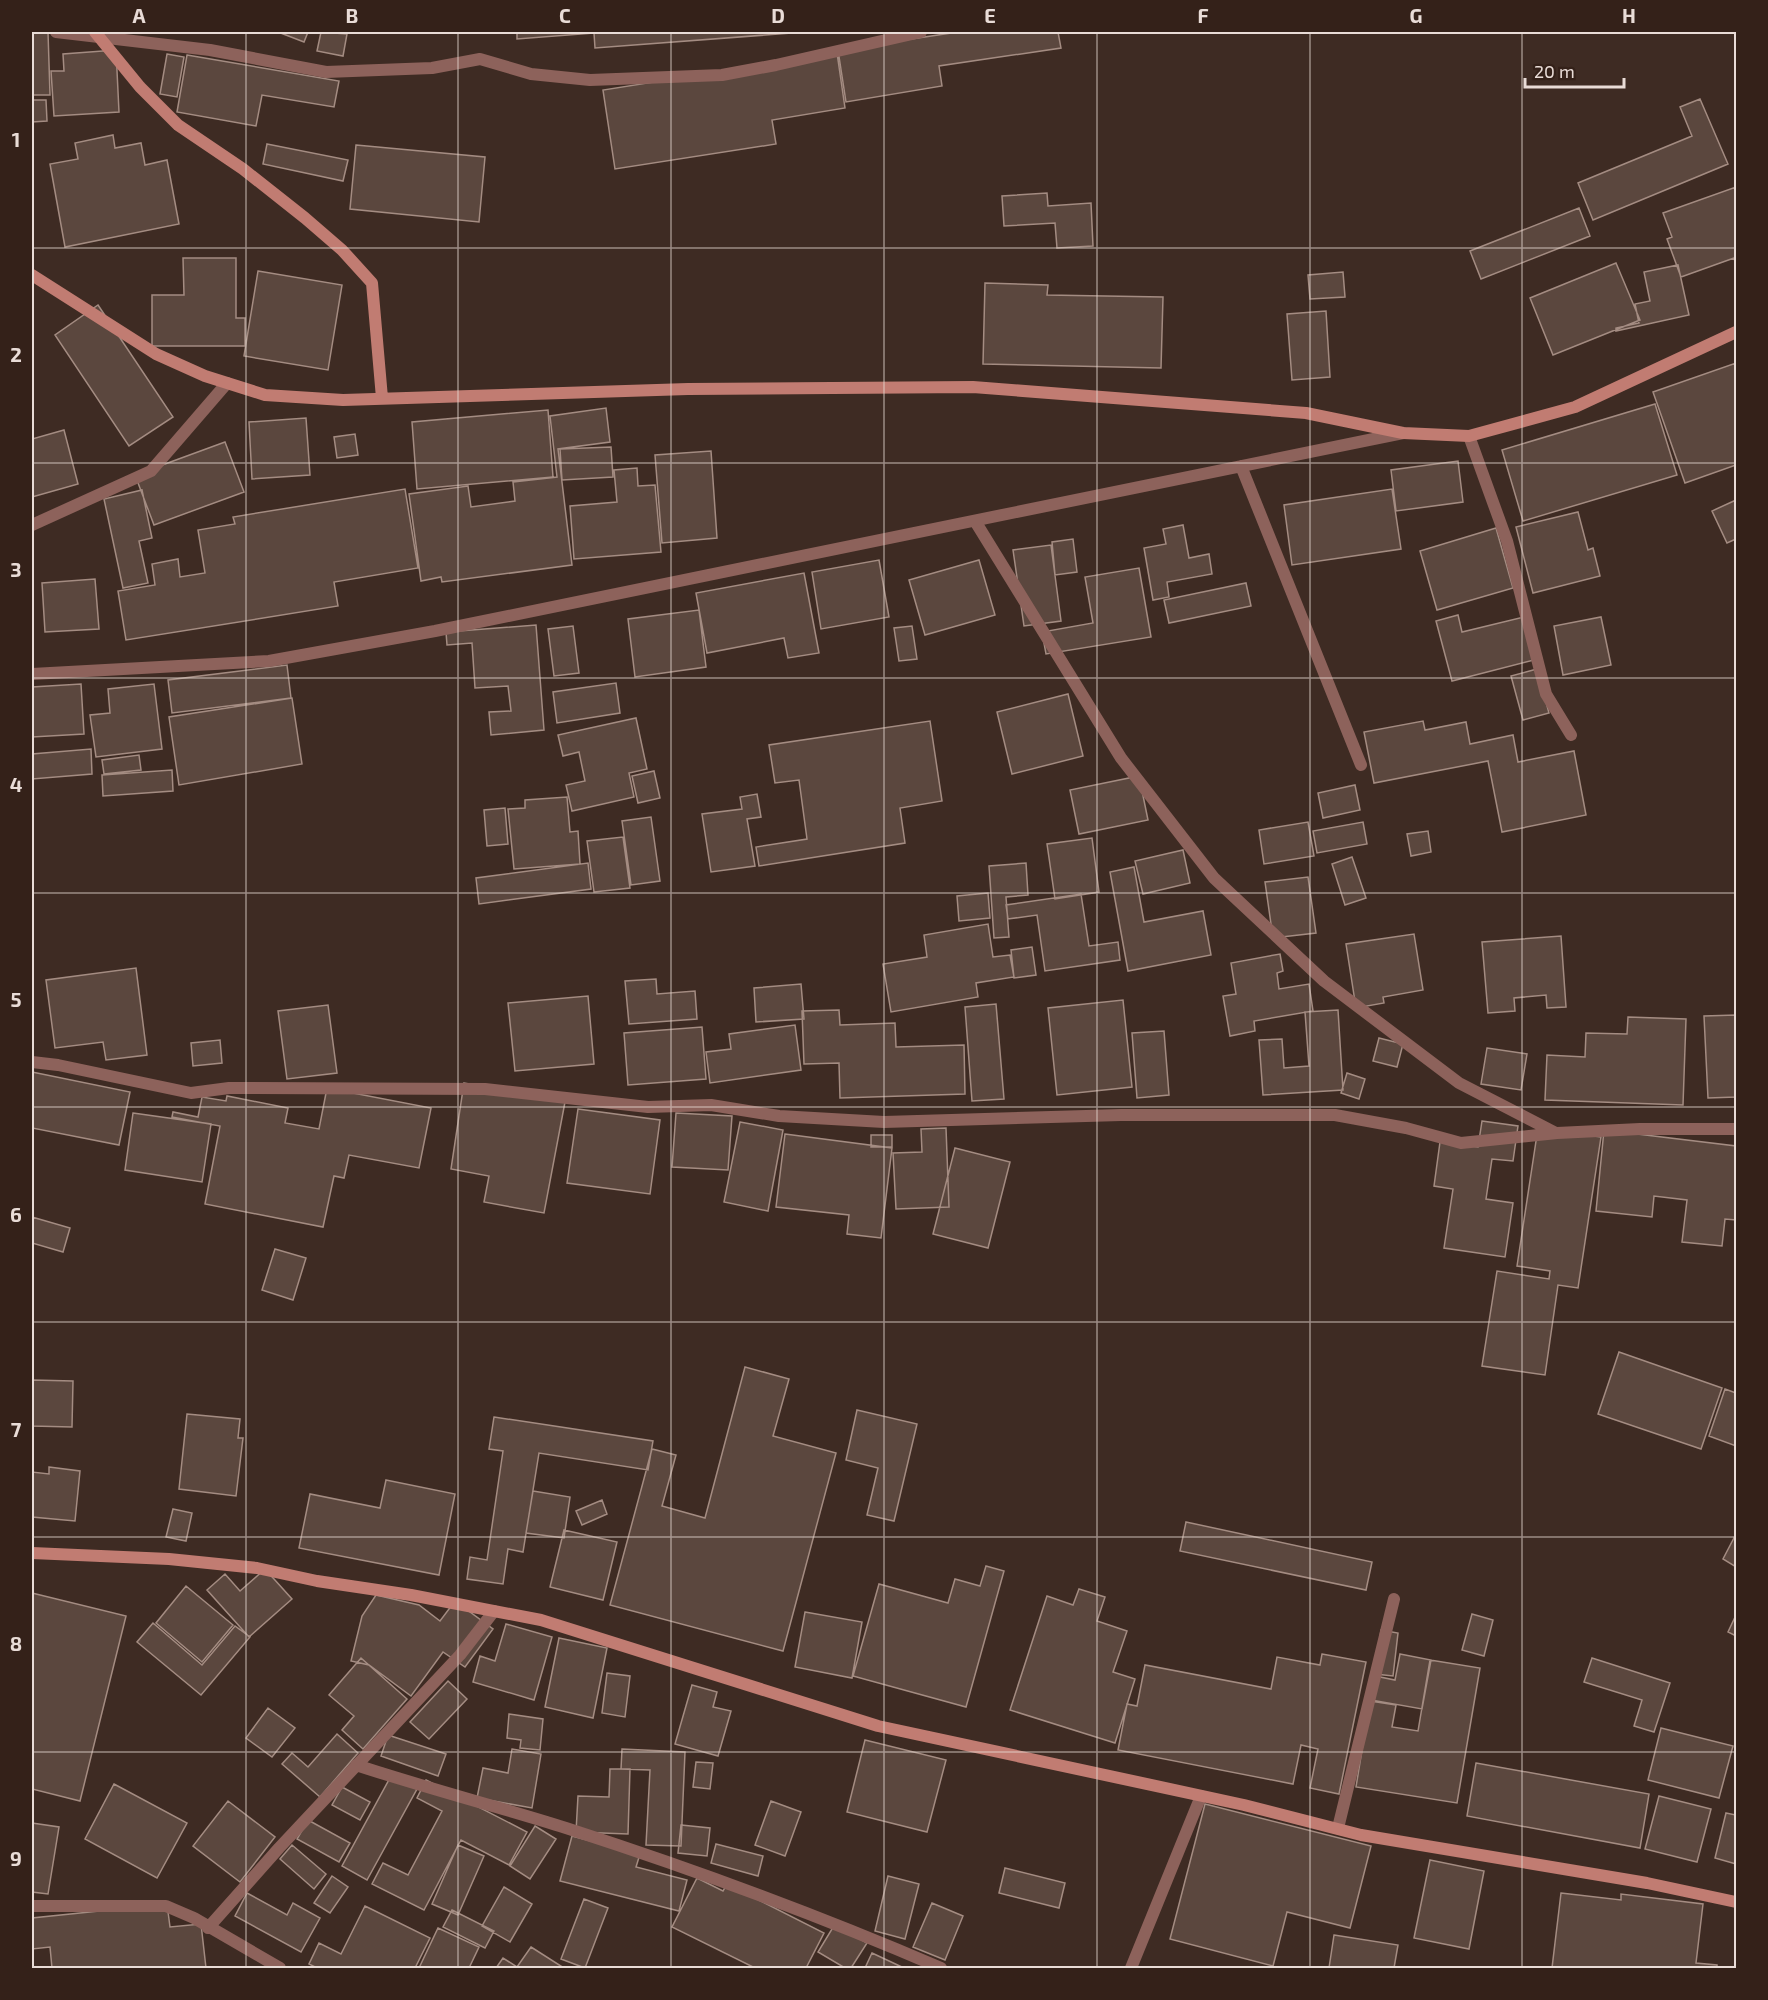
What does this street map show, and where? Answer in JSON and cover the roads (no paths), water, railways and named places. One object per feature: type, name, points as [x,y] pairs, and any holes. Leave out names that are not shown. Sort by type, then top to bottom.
[{"type":"street","points":[[56,32],[98,35],[210,50],[326,72],[432,68],[480,59],[531,74],[590,80],[722,75],[921,32]]},
{"type":"street","points":[[98,35],[140,87],[178,124],[243,169],[305,218],[342,249],[372,283],[382,398]]},
{"type":"street","points":[[32,275],[156,354],[227,383],[265,395],[343,400],[688,389],[973,387],[1306,413],[1403,433],[1468,436],[1575,406],[1737,332]]},
{"type":"street","points":[[32,525],[151,471],[227,383]]},
{"type":"street","points":[[32,674],[269,661],[435,631],[1403,433]]},
{"type":"street","points":[[1468,436],[1507,541],[1546,694],[1571,735]]},
{"type":"street","points":[[1241,466],[1361,765]]},
{"type":"street","points":[[975,521],[1122,758],[1214,878],[1324,981],[1459,1083],[1557,1133]]},
{"type":"street","points":[[32,1062],[58,1065],[191,1093],[229,1088],[485,1089],[648,1107],[711,1105],[779,1116],[884,1122],[1121,1115],[1335,1115],[1406,1128],[1461,1143],[1557,1133],[1640,1129],[1737,1130]]},
{"type":"street","points":[[32,1553],[169,1558],[257,1568],[317,1581],[541,1620],[649,1652],[878,1726],[1201,1796],[1361,1835],[1647,1882],[1737,1902]]},
{"type":"street","points":[[1338,1828],[1394,1599]]},
{"type":"street","points":[[208,1928],[356,1764],[460,1655],[494,1611]]},
{"type":"street","points":[[356,1764],[563,1827],[689,1869],[847,1928],[941,1968]]},
{"type":"street","points":[[1131,1968],[1201,1796]]},
{"type":"street","points":[[32,1906],[166,1906],[280,1968]]}]
